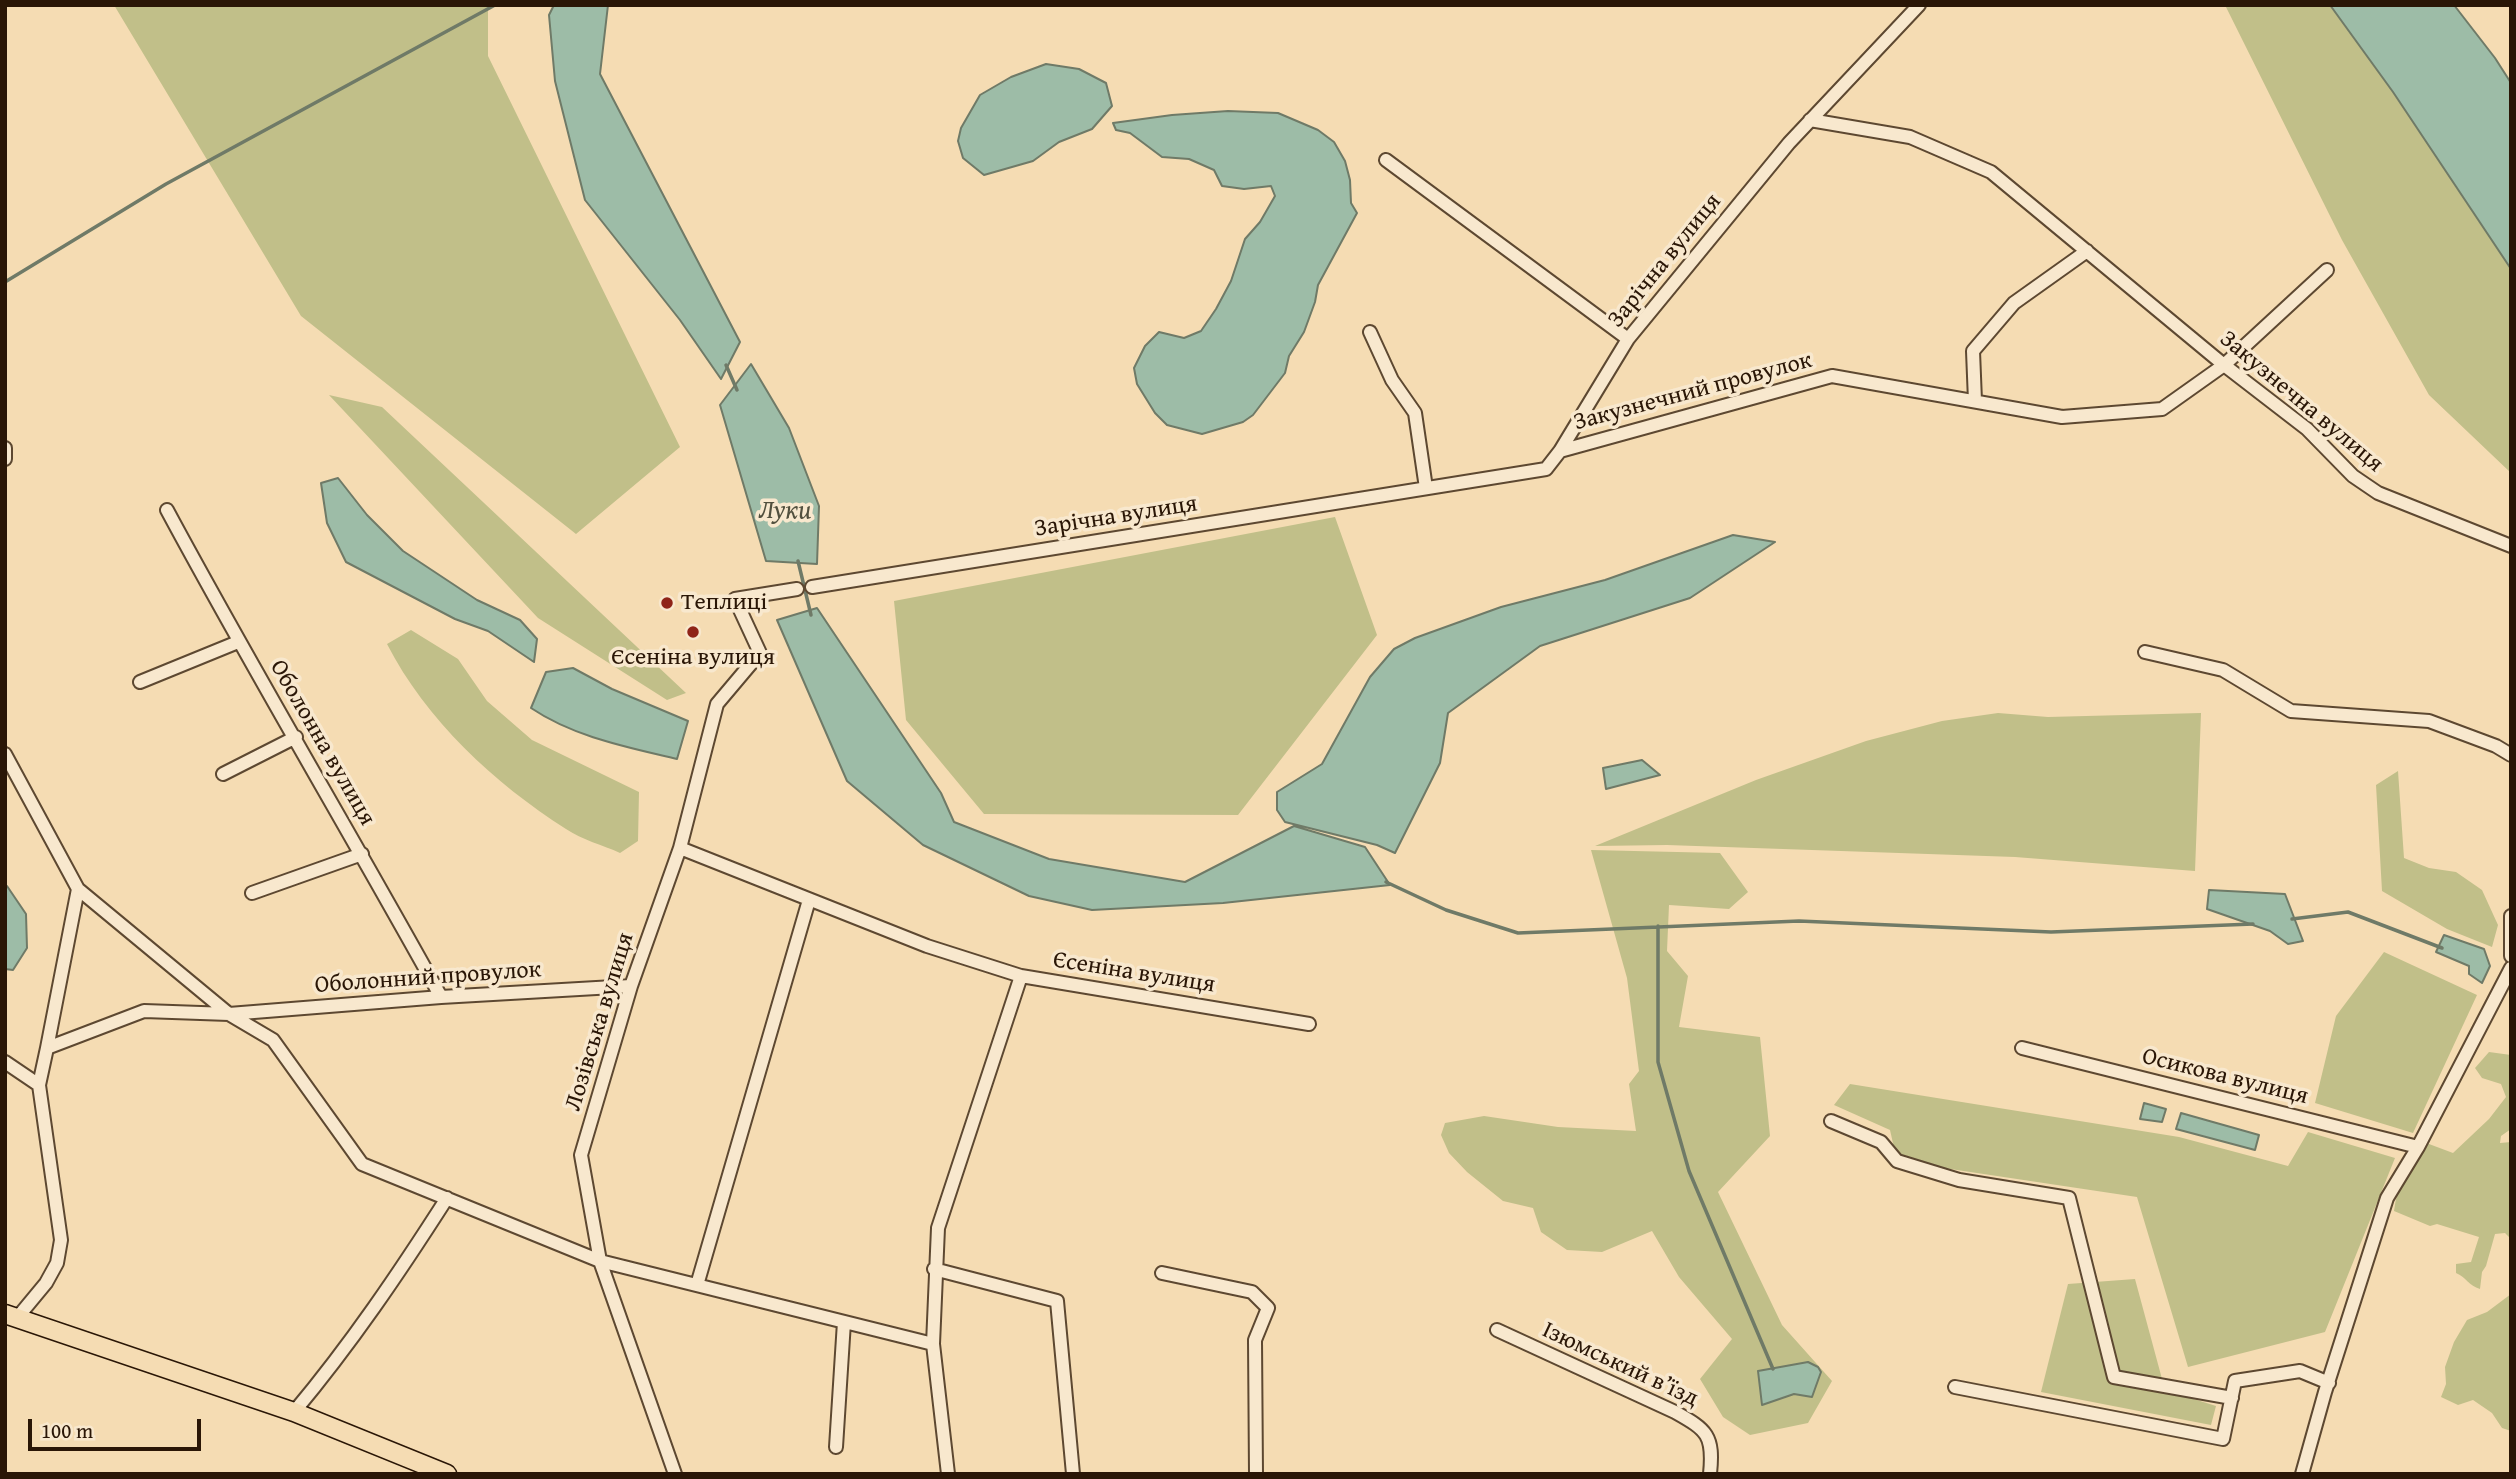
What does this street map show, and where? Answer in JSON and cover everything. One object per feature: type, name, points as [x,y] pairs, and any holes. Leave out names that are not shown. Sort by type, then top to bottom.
[{"type":"highway","points":[[11,1316],[294,1412],[447,1474]]},
{"type":"street","name":"Зарічна вулиця","points":[[812,586],[1546,469],[1560,451],[1628,339],[1789,143],[1919,5]]},
{"type":"street","name":"Закузнечна вулиця","points":[[1810,120],[1910,137],[1991,172],[2224,365],[2307,429],[2353,477],[2378,493],[2511,546]]},
{"type":"street","points":[[1386,160],[1628,339]]},
{"type":"street","points":[[1975,401],[1973,351],[2014,303],[2087,251]]},
{"type":"street","name":"Закузнечний провулок","points":[[1560,451],[1832,376],[2062,417],[2162,409],[2224,365],[2327,270]]},
{"type":"street","points":[[1370,332],[1392,380],[1415,413],[1426,488]]},
{"type":"street","points":[[5,449],[5,459]]},
{"type":"street","name":"Оболонна вулиця","points":[[167,510],[238,642],[296,737],[441,997]]},
{"type":"street","name":"Лозівська вулиця","points":[[675,1474],[600,1261],[581,1156],[631,986],[680,848],[717,704],[760,653],[735,599],[797,589]]},
{"type":"street","points":[[140,682],[238,642]]},
{"type":"street","points":[[2145,652],[2223,670],[2291,711],[2429,721],[2496,746],[2511,755]]},
{"type":"street","points":[[223,774],[296,737]]},
{"type":"street","points":[[5,754],[78,889],[229,1014],[273,1040],[362,1164],[600,1261],[933,1344]]},
{"type":"street","name":"Єсеніна вулиця","points":[[680,848],[927,946],[1021,976],[1309,1024]]},
{"type":"street","points":[[253,893],[362,854]]},
{"type":"street","points":[[11,1316],[52,1273],[57,1263],[61,1240],[39,1085],[78,889]]},
{"type":"street","points":[[696,1285],[809,900]]},
{"type":"street","points":[[2511,916],[2511,956]]},
{"type":"street","points":[[2302,1474],[2387,1198],[2418,1147],[2511,968]]},
{"type":"street","points":[[948,1474],[933,1344],[934,1269],[938,1228],[1021,976]]},
{"type":"street","name":"Оболонний провулок","points":[[47,1048],[144,1011],[229,1014],[441,997],[631,986]]},
{"type":"street","name":"Осикова вулиця","points":[[2022,1048],[2418,1147]]},
{"type":"street","points":[[5,1062],[39,1085]]},
{"type":"street","points":[[1831,1121],[1881,1142],[1897,1161],[1959,1180],[2069,1198],[2114,1377],[2232,1398]]},
{"type":"street","points":[[294,1412],[339,1358],[397,1276],[447,1198]]},
{"type":"street","points":[[934,1269],[1057,1301],[1073,1474]]},
{"type":"street","points":[[1162,1273],[1252,1292],[1268,1308],[1255,1340],[1256,1474]]},
{"type":"street","points":[[836,1447],[844,1322]]},
{"type":"street","name":"Ізюмський в’їзд","points":[[1497,1330],[1701,1426],[1713,1450],[1710,1474]]},
{"type":"street","points":[[1955,1387],[2223,1439],[2235,1381],[2300,1371],[2329,1383]]},
{"type":"shaded area","points":[[114,5],[488,5],[488,56],[680,447],[576,534],[301,316]]},
{"type":"shaded area","points":[[2225,5],[2330,5],[2393,92],[2502,253],[2511,269],[2511,473],[2429,395],[2342,240]]},
{"type":"shaded area","points":[[329,395],[382,407],[686,693],[667,700],[538,618]]},
{"type":"shaded area","points":[[1335,517],[1377,635],[1238,815],[984,814],[906,720],[894,601]]},
{"type":"shaded area","points":[[411,630],[458,659],[487,701],[532,740],[639,792],[638,841],[620,853],[579,836],[539,811],[464,748],[421,698],[387,644]]},
{"type":"shaded area","points":[[1998,713],[2048,717],[2201,713],[2195,871],[2015,857],[1667,845],[1595,846],[1756,780],[1866,741],[1942,721]]},
{"type":"shaded area","points":[[2398,771],[2404,858],[2429,868],[2456,872],[2482,890],[2498,925],[2492,947],[2447,929],[2382,891],[2376,785]]},
{"type":"shaded area","points":[[1591,850],[1720,853],[1748,892],[1729,909],[1669,905],[1667,951],[1688,976],[1679,1027],[1760,1037],[1770,1136],[1718,1192],[1782,1325],[1832,1381],[1808,1423],[1750,1435],[1723,1417],[1700,1379],[1732,1339],[1679,1277],[1652,1231],[1602,1252],[1567,1250],[1541,1232],[1533,1208],[1503,1201],[1467,1172],[1449,1153],[1441,1135],[1445,1123],[1484,1116],[1558,1127],[1636,1131],[1629,1084],[1639,1071],[1627,978]]},
{"type":"shaded area","points":[[2384,952],[2477,995],[2413,1133],[2315,1103],[2336,1016]]},
{"type":"shaded area","points":[[2489,1052],[2511,1055],[2511,1129],[2501,1136],[2500,1143],[2511,1142],[2511,1239],[2505,1233],[2495,1234],[2482,1272],[2480,1289],[2456,1273],[2456,1264],[2471,1262],[2479,1237],[2437,1224],[2430,1226],[2394,1211],[2401,1184],[2421,1141],[2453,1153],[2489,1119],[2506,1097],[2501,1084],[2482,1078],[2475,1068]]},
{"type":"shaded area","points":[[1850,1084],[2179,1137],[2288,1166],[2308,1132],[2395,1158],[2325,1332],[2188,1367],[2137,1197],[1897,1161],[1890,1130],[1834,1105]]},
{"type":"shaded area","points":[[2135,1279],[2165,1390],[2216,1406],[2211,1425],[2041,1392],[2068,1284]]},
{"type":"shaded area","points":[[2511,1294],[2511,1431],[2502,1428],[2492,1413],[2473,1400],[2458,1405],[2441,1397],[2446,1384],[2445,1367],[2454,1342],[2467,1320],[2487,1312]]},
{"type":"water","points":[[554,5],[608,5],[600,74],[740,342],[721,379],[680,320],[585,200],[555,81],[549,15]]},
{"type":"water","points":[[2330,5],[2454,5],[2495,58],[2511,83],[2511,269],[2393,92]]},
{"type":"water","points":[[1046,64],[1079,69],[1106,83],[1112,106],[1092,129],[1059,142],[1033,161],[984,175],[963,158],[958,141],[961,128],[980,95],[1011,77]]},
{"type":"water","points":[[1228,111],[1278,113],[1318,130],[1334,142],[1345,161],[1350,180],[1351,203],[1357,213],[1318,285],[1304,332],[1289,356],[1285,373],[1253,415],[1243,422],[1202,434],[1167,425],[1155,413],[1137,384],[1134,368],[1145,346],[1159,332],[1184,338],[1201,331],[1231,281],[1245,239],[1260,222],[1275,196],[1271,186],[1244,189],[1222,186],[1214,170],[1189,159],[1162,157],[1130,133],[1116,130],[1113,123]]},
{"type":"water","name":"Луки","points":[[751,364],[789,428],[819,506],[817,564],[766,561],[720,405]]},
{"type":"water","points":[[338,478],[367,515],[403,551],[477,600],[520,620],[537,639],[534,662],[488,631],[455,619],[346,562],[327,523],[321,483]]},
{"type":"water","points":[[1733,535],[1775,542],[1690,598],[1540,646],[1448,713],[1440,763],[1395,853],[1377,845],[1285,822],[1277,810],[1277,792],[1322,764],[1370,677],[1394,649],[1415,638],[1501,607],[1605,580]]},
{"type":"water","points":[[817,608],[941,793],[954,822],[1049,859],[1185,882],[1294,826],[1365,847],[1390,885],[1223,903],[1092,910],[1029,896],[923,845],[847,781],[777,620]]},
{"type":"water","points":[[573,668],[612,689],[688,721],[677,759],[583,734],[531,708],[546,672]]},
{"type":"water","points":[[1642,760],[1660,775],[1606,789],[1603,768]]},
{"type":"water","points":[[7,886],[26,914],[27,948],[13,970],[5,969]]},
{"type":"water","points":[[2209,890],[2285,894],[2303,941],[2288,944],[2270,931],[2207,909]]},
{"type":"water","points":[[2444,935],[2484,949],[2490,966],[2482,983],[2469,974],[2469,966],[2436,952]]},
{"type":"water","points":[[2144,1103],[2166,1109],[2162,1122],[2140,1119]]},
{"type":"water","points":[[2181,1113],[2259,1135],[2255,1150],[2176,1129]]},
{"type":"water","points":[[1808,1362],[1818,1367],[1821,1372],[1812,1397],[1794,1394],[1762,1405],[1758,1371]]},
{"type":"waterway","points":[[5,282],[166,184],[495,5]]},
{"type":"waterway","points":[[726,365],[737,390]]},
{"type":"waterway","points":[[798,561],[811,615]]},
{"type":"waterway","points":[[1386,882],[1446,910],[1518,933],[1799,921],[2051,932],[2253,924]]},
{"type":"waterway","points":[[2292,919],[2348,912],[2442,948]]},
{"type":"waterway","points":[[1658,926],[1658,1062],[1689,1171],[1773,1369]]},
{"type":"place","name":"Теплиці","points":[[667,603]]},
{"type":"place","name":"Єсеніна вулиця","points":[[693,632]]}]
